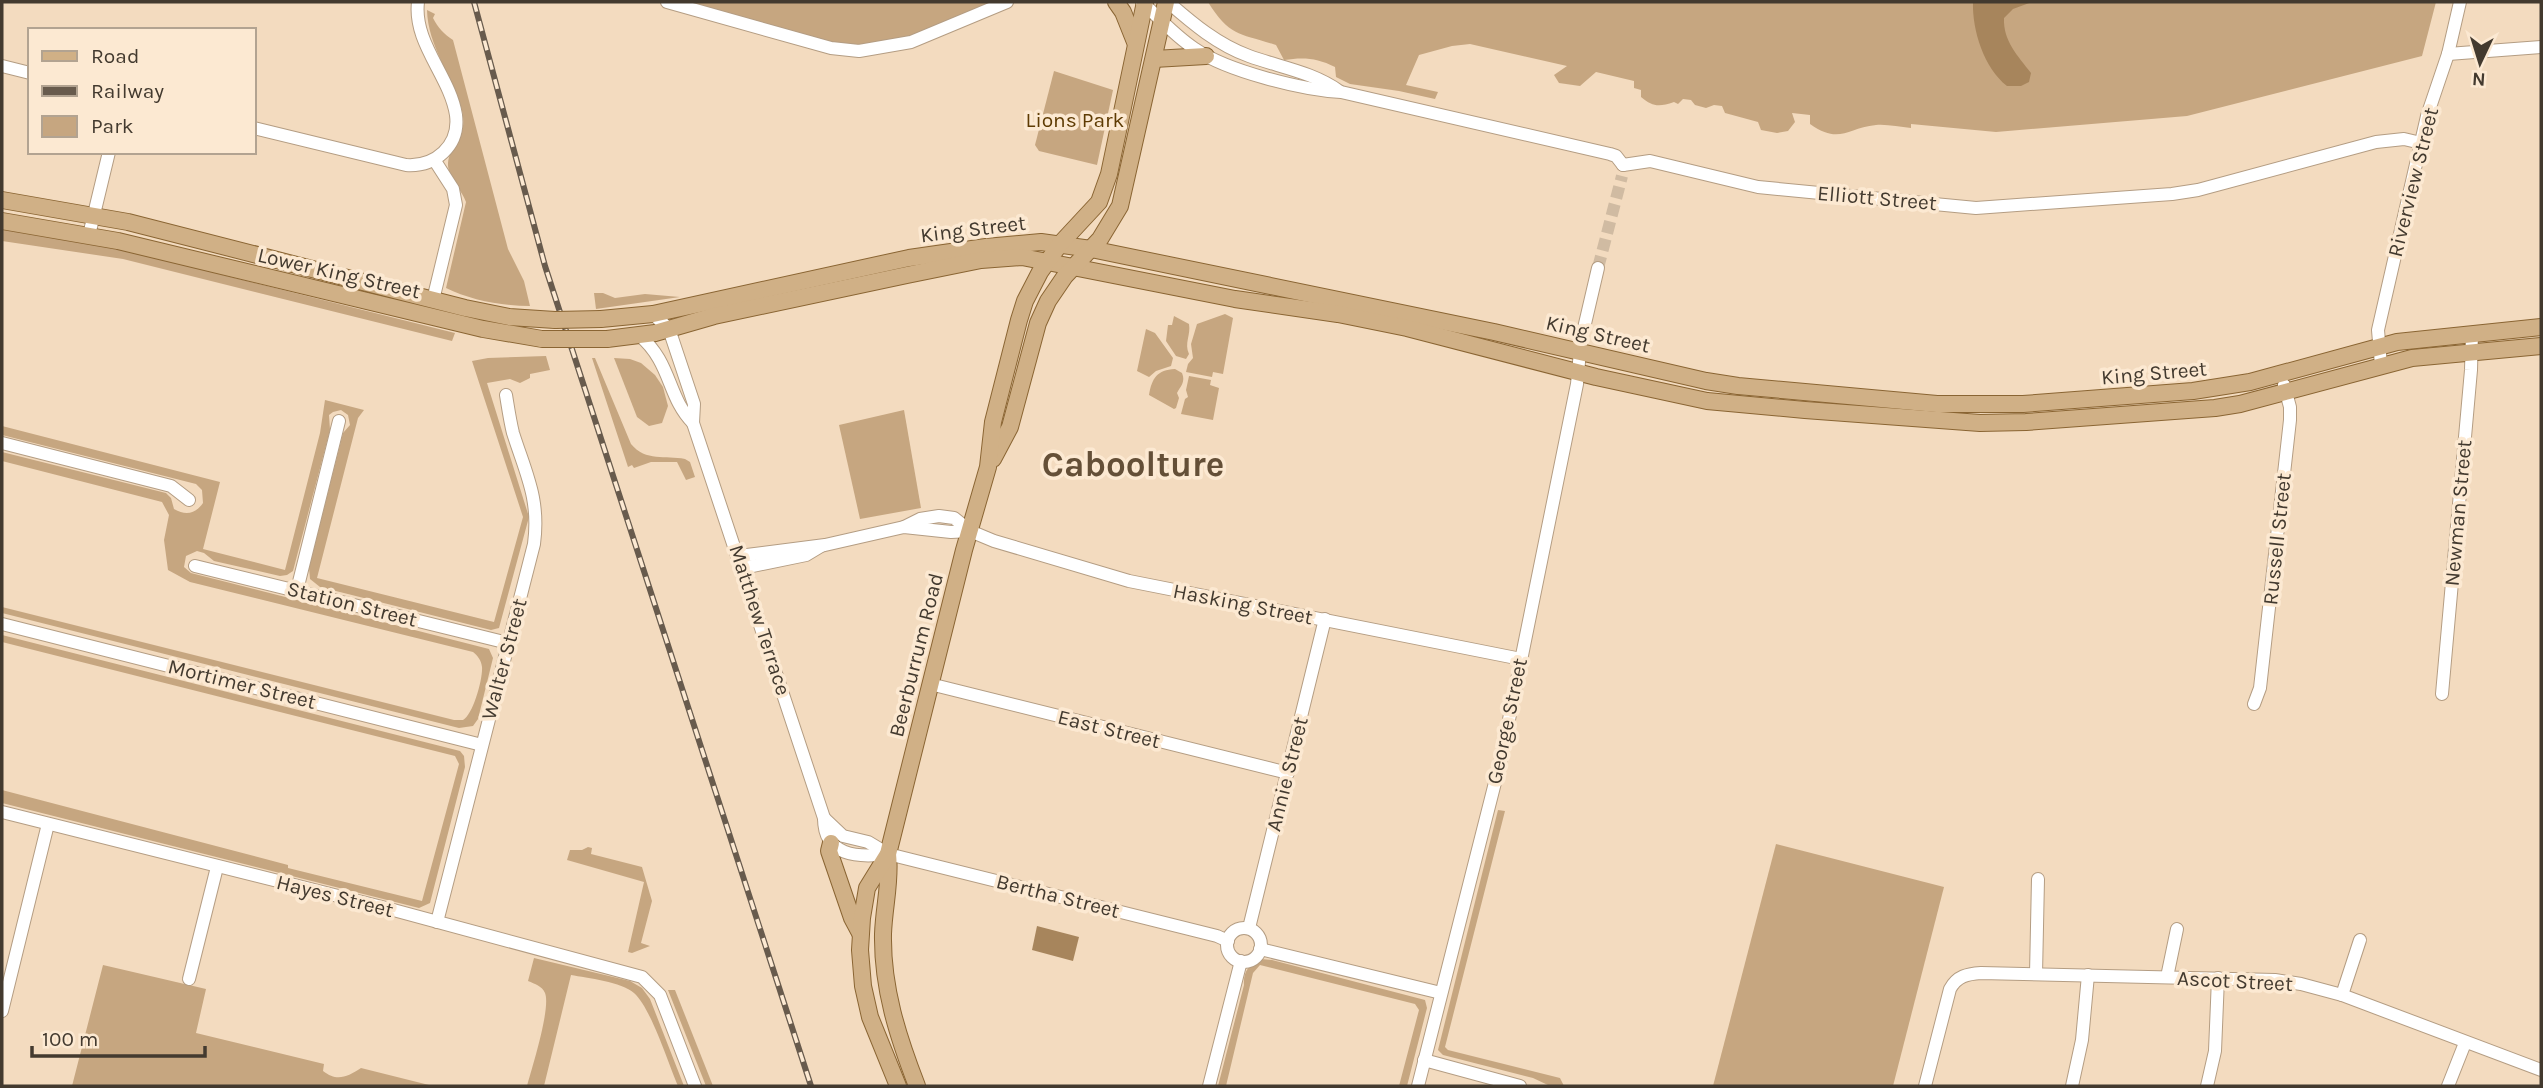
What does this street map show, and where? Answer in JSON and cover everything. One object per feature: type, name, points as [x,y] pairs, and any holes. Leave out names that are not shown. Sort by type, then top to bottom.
[{"type":"main road","points":[[1116,2],[1135,42]]},
{"type":"main road","name":"Beerburrum Road","points":[[898,1086],[866,1001],[860,933],[867,888],[888,853],[988,467],[993,422],[1018,320],[1030,290],[1048,261],[1101,199],[1143,2]]},
{"type":"main road","name":"Beerburrum Road","points":[[988,467],[1010,428],[1038,323],[1057,287],[1110,226],[1123,198],[1167,2]]},
{"type":"main road","points":[[1153,60],[1173,56],[1206,56]]},
{"type":"main road","name":"Lower King Street","points":[[2,200],[93,215],[248,251],[489,313],[536,319],[601,319],[653,314]]},
{"type":"main road","name":"Lower King Street","points":[[2,221],[89,235],[483,329],[542,339],[607,339],[669,329]]},
{"type":"main road","name":"King Street","points":[[653,314],[909,258],[1041,242],[1091,249],[1450,322],[1581,339],[1721,384],[1962,405],[2049,403],[2232,386],[2378,346],[2541,327]]},
{"type":"main road","name":"King Street","points":[[669,329],[734,311],[981,260],[1022,257],[1261,304],[1338,314],[1407,328],[1578,372],[1707,401],[1980,423],[2215,408],[2240,404],[2412,358],[2541,346]]},
{"type":"main road","points":[[831,843],[830,851],[852,918],[860,933]]},
{"type":"main road","name":"Beerburrum Road","points":[[888,853],[890,876],[883,934],[886,979],[896,1028],[917,1086]]},
{"type":"street","points":[[256,128],[406,165],[435,161],[450,144],[455,131],[456,116],[422,35],[416,16],[418,2]]},
{"type":"street","points":[[667,2],[831,48],[859,51],[911,42],[1007,2]]},
{"type":"street","name":"Elliott Street","points":[[1143,2],[1181,39],[1206,56],[1253,73],[1320,91],[1341,92],[1610,154],[1616,156],[1623,171],[1650,161],[1758,187],[1988,207],[2185,192],[2376,142],[2404,139],[2421,143]]},
{"type":"street","name":"Elliott Street","points":[[1167,2],[1194,24],[1231,48],[1324,80],[1341,92]]},
{"type":"street","name":"Riverview Street","points":[[2381,365],[2378,330],[2421,143],[2448,54],[2460,2]]},
{"type":"street","points":[[2448,54],[2541,47]]},
{"type":"street","points":[[2,66],[28,72]]},
{"type":"street","points":[[89,235],[108,154]]},
{"type":"street","points":[[433,300],[456,205],[453,189],[435,161]]},
{"type":"street","name":"George Street","points":[[1418,1086],[1498,769],[1578,372],[1581,339],[1598,268]]},
{"type":"street","name":"Matthew Terrace","points":[[653,314],[669,329],[694,404],[693,424],[824,818],[824,832],[831,843]]},
{"type":"street","name":"Newman Street","points":[[2442,694],[2472,333]]},
{"type":"street","name":"Matthew Terrace","points":[[639,335],[650,345],[662,363],[670,377],[680,410],[693,424]]},
{"type":"street","name":"Russell Street","points":[[2254,704],[2260,688],[2290,420],[2290,407],[2280,374]]},
{"type":"street","name":"Walter Street","points":[[437,922],[534,544],[537,510],[534,493],[512,429],[506,395]]},
{"type":"street","points":[[297,590],[340,421]]},
{"type":"street","points":[[2,443],[170,486],[189,500]]},
{"type":"street","points":[[741,562],[806,555],[825,544],[904,527],[951,532],[970,531]]},
{"type":"street","name":"Hasking Street","points":[[970,531],[994,541],[1129,582],[1521,659]]},
{"type":"street","name":"Station Street","points":[[195,566],[508,643]]},
{"type":"street","name":"Annie Street","points":[[1249,928],[1325,619]]},
{"type":"street","name":"Mortimer Street","points":[[2,624],[482,745]]},
{"type":"street","name":"East Street","points":[[930,684],[1288,773]]},
{"type":"street","name":"Hayes Street","points":[[2,812],[642,977],[660,995],[695,1086]]},
{"type":"street","points":[[824,818],[838,834],[868,842],[888,853]]},
{"type":"street","points":[[2,1011],[48,824]]},
{"type":"street","points":[[831,843],[847,852],[865,856],[888,853]]},
{"type":"street","name":"Bertha Street","points":[[888,853],[1228,941]]},
{"type":"street","points":[[189,979],[217,867]]},
{"type":"street","points":[[2036,974],[2038,879]]},
{"type":"street","points":[[1249,928],[1260,939],[1260,949],[1255,957],[1241,961],[1230,954],[1228,941],[1236,930],[1249,928]]},
{"type":"street","points":[[2167,977],[2177,929]]},
{"type":"street","points":[[2342,995],[2360,940]]},
{"type":"street","points":[[1260,949],[1441,993]]},
{"type":"street","points":[[1209,1086],[1241,961]]},
{"type":"street","name":"Ascot Street","points":[[1925,1086],[1950,989],[1957,979],[1981,973],[2218,978],[2275,980],[2301,984],[2342,995],[2541,1070]]},
{"type":"street","points":[[2072,1086],[2082,1040],[2088,975]]},
{"type":"street","points":[[2207,1086],[2215,1051],[2218,978]]},
{"type":"street","points":[[2448,1086],[2465,1043]]},
{"type":"street","points":[[1424,1060],[1520,1086]]},
{"type":"green space","points":[[667,2],[1007,2],[911,42],[859,51]]},
{"type":"green space","points":[[1208,2],[2436,2],[2422,56],[2187,116],[1996,132],[1911,124],[1911,128],[1876,125],[1836,134],[1810,124],[1810,115],[1792,113],[1795,122],[1788,131],[1777,133],[1761,130],[1758,122],[1725,113],[1722,106],[1706,108],[1683,99],[1678,104],[1649,103],[1641,97],[1641,90],[1634,88],[1634,81],[1596,72],[1580,86],[1559,83],[1554,75],[1567,66],[1470,44],[1419,55],[1406,85],[1438,92],[1435,99],[1350,84],[1336,77],[1335,67],[1322,62],[1284,60],[1276,45],[1229,28]]},
{"type":"green space","points":[[427,10],[435,14],[433,18],[437,25],[453,40],[508,249],[524,281],[530,306],[486,302],[446,288],[466,202],[448,168],[452,150],[461,133],[463,117],[457,95],[431,36]]},
{"type":"green space","name":"Lions Park","points":[[1054,71],[1113,90],[1097,165],[1039,151],[1035,145]]},
{"type":"green space","points":[[2,229],[115,248],[455,333],[452,341],[123,259],[2,241]]},
{"type":"green space","points":[[594,293],[615,298],[645,294],[680,297],[596,309]]},
{"type":"green space","points":[[1225,314],[1233,318],[1223,374],[1213,372],[1212,377],[1186,372],[1193,358],[1191,344],[1197,324]]},
{"type":"green space","points":[[1174,316],[1189,324],[1189,354],[1186,359],[1176,356],[1166,341],[1168,325],[1172,325]]},
{"type":"green space","points":[[1146,329],[1155,333],[1173,358],[1171,366],[1156,371],[1149,377],[1137,371]]},
{"type":"green space","points":[[546,356],[550,370],[530,374],[530,378],[520,383],[510,379],[487,383],[529,517],[499,628],[491,630],[320,587],[310,579],[309,568],[343,433],[350,425],[348,415],[341,410],[329,415],[330,430],[293,571],[280,576],[214,561],[197,551],[186,556],[184,567],[191,573],[489,649],[493,658],[478,719],[473,726],[459,728],[2,613],[2,607],[454,720],[463,720],[474,704],[481,680],[482,665],[473,652],[190,582],[168,570],[164,540],[169,515],[162,502],[2,461],[2,452],[166,493],[171,498],[174,509],[182,513],[193,512],[203,503],[202,490],[196,484],[2,435],[2,426],[220,482],[203,549],[285,570],[320,433],[325,400],[364,410],[358,418],[317,578],[494,622],[523,517],[472,361]]},
{"type":"green space","points":[[592,358],[595,358],[631,444],[649,456],[685,459],[690,462],[695,477],[686,480],[677,462],[651,462],[634,468],[632,465],[628,467]]},
{"type":"green space","points":[[614,358],[641,363],[655,375],[663,387],[668,406],[662,423],[649,426],[637,417]]},
{"type":"green space","points":[[1175,369],[1182,373],[1183,379],[1174,409],[1149,395],[1156,376]]},
{"type":"green space","points":[[1189,376],[1211,380],[1210,385],[1219,388],[1213,420],[1181,414],[1188,397],[1186,390]]},
{"type":"green space","points":[[904,410],[921,508],[860,519],[839,425]]},
{"type":"green space","points":[[2,635],[460,751],[464,756],[465,767],[430,903],[419,908],[2,803],[2,790],[288,865],[288,868],[422,901],[459,764],[455,756],[2,642]]},
{"type":"green space","points":[[1498,810],[1505,811],[1445,1047],[1448,1050],[1560,1078],[1564,1086],[1550,1086],[1533,1078],[1443,1055],[1438,1050]]},
{"type":"green space","points":[[1776,844],[1944,887],[1893,1086],[1713,1086]]},
{"type":"green space","points":[[592,848],[591,854],[642,867],[652,901],[641,943],[650,946],[628,952],[644,882],[567,860],[570,850]]},
{"type":"green space","points":[[534,958],[630,981],[642,988],[650,999],[684,1086],[678,1086],[653,1023],[634,993],[613,983],[571,975],[544,1086],[527,1086],[540,1038],[546,1001],[542,989],[528,981]]},
{"type":"green space","points":[[1261,959],[1425,1000],[1427,1008],[1407,1086],[1399,1086],[1419,1010],[1415,1004],[1260,965],[1253,973],[1226,1086],[1218,1086],[1246,972],[1253,963]]},
{"type":"green space","points":[[103,965],[206,989],[196,1033],[324,1064],[323,1071],[337,1077],[347,1076],[361,1068],[433,1086],[72,1086]]},
{"type":"green space","points":[[668,990],[675,990],[713,1086],[706,1086]]},
{"type":"shaded area","points":[[1973,2],[2032,2],[2013,9],[2004,18],[2009,41],[2031,73],[2029,82],[2021,86],[2007,86],[1992,69],[1977,36]]},
{"type":"shaded area","points":[[1037,926],[1079,937],[1073,961],[1032,950]]},
{"type":"tunnel","points":[[1598,268],[1622,176]]},
{"type":"railway","points":[[474,2],[545,266],[811,1086]]},
{"type":"district","name":"Caboolture","points":[[1133,464]]}]
